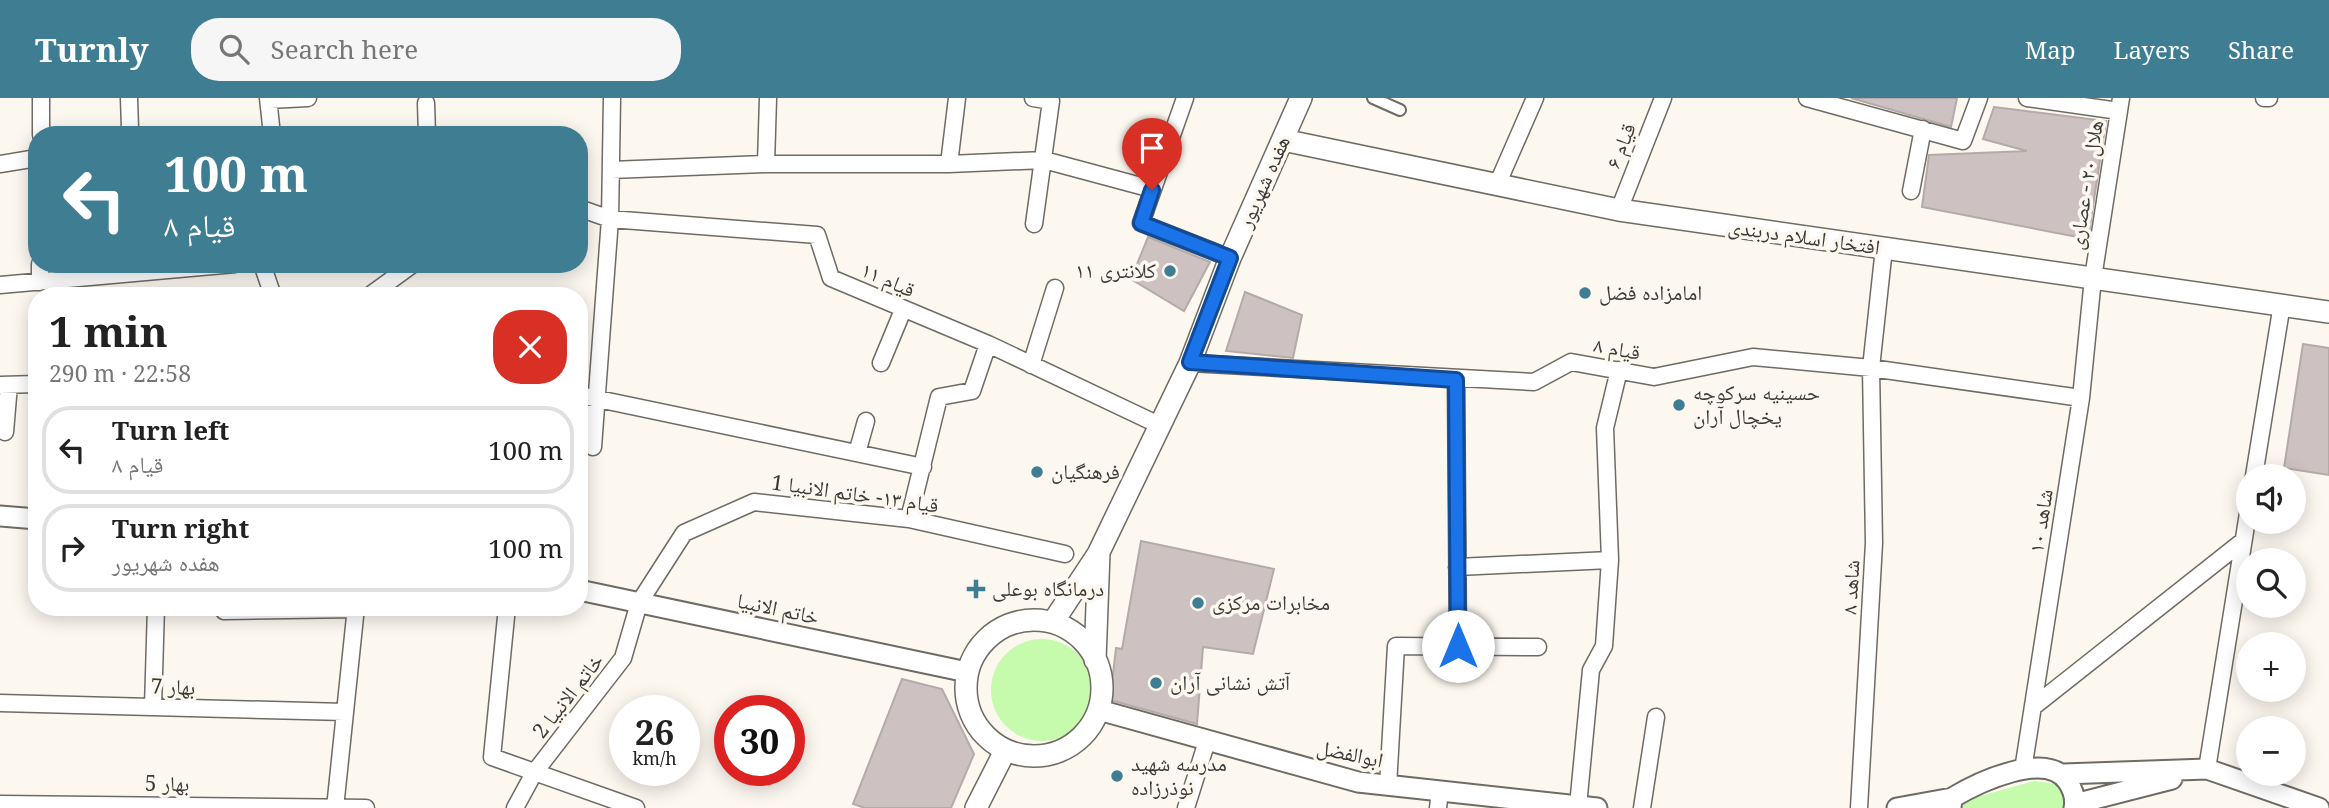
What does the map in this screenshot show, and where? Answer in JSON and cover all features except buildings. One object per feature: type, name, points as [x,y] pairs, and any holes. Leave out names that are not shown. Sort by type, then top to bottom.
[{"type":"main road","name":"هفده شهریور","points":[[1095,660],[1099,552],[1190,362],[1230,258],[1301,98]]},
{"type":"main road","name":"افتخار اسلام دربندی","points":[[1283,140],[1619,210],[2329,312]]},
{"type":"main road","points":[[1053,622],[1099,552]]},
{"type":"main road","points":[[1031,619],[1053,622],[1073,632],[1089,647],[1095,660],[1102,688],[1099,710],[1088,731],[1071,746],[1050,755],[1027,757],[1005,751],[986,737],[972,718],[965,696],[967,672],[975,651],[990,635],[1009,623],[1031,619]]},
{"type":"main road","points":[[976,808],[1005,751]]},
{"type":"street","points":[[41,98],[41,126]]},
{"type":"street","points":[[129,98],[131,126]]},
{"type":"street","points":[[271,126],[269,99],[308,98]]},
{"type":"street","points":[[593,447],[610,219],[612,98]]},
{"type":"street","points":[[766,164],[768,98]]},
{"type":"street","points":[[949,164],[957,98]]},
{"type":"street","points":[[1033,98],[1051,102],[1034,224]]},
{"type":"street","points":[[1185,98],[1141,223],[1230,258]]},
{"type":"street","points":[[1373,98],[1399,110]]},
{"type":"street","points":[[1497,186],[1535,98]]},
{"type":"street","name":"قیام ۶","points":[[1619,210],[1663,98]]},
{"type":"street","points":[[1807,98],[1963,141],[1979,98]]},
{"type":"street","points":[[2027,98],[2120,105]]},
{"type":"street","points":[[426,103],[427,126]]},
{"type":"street","name":"هلال ۲۰ - عصاری","points":[[2093,278],[2120,105]]},
{"type":"street","points":[[1911,191],[1923,129]]},
{"type":"street","points":[[0,164],[28,159]]},
{"type":"street","points":[[611,170],[766,164],[949,164],[1044,160],[1152,190]]},
{"type":"street","points":[[588,211],[610,219]]},
{"type":"street","name":"قیام ۱۱","points":[[610,219],[817,235],[831,278],[988,344],[1159,425]]},
{"type":"street","name":"شاهد ۸","points":[[1859,808],[1874,544],[1871,368],[1884,248]]},
{"type":"street","points":[[40,273],[40,282]]},
{"type":"street","points":[[0,285],[124,273]]},
{"type":"street","points":[[384,273],[385,284]]},
{"type":"street","points":[[381,287],[400,273]]},
{"type":"street","name":"شاهد ۱۰","points":[[2023,770],[2081,398],[2093,278]]},
{"type":"street","points":[[1031,365],[1055,288]]},
{"type":"street","points":[[2256,464],[2282,304]]},
{"type":"street","points":[[881,363],[903,310]]},
{"type":"street","points":[[909,519],[939,397],[972,391],[988,344]]},
{"type":"street","name":"قیام ۸","points":[[1190,362],[1456,380],[1534,382],[1571,362],[1654,377],[1753,357],[1871,368],[2081,398]]},
{"type":"street","points":[[1588,807],[1591,670],[1604,646],[1610,560],[1605,428],[1619,370]]},
{"type":"street","points":[[1456,380],[1458,646]]},
{"type":"street","points":[[5,432],[5,385],[28,384]]},
{"type":"street","points":[[588,396],[923,467]]},
{"type":"street","points":[[857,453],[866,421]]},
{"type":"street","name":"قیام ۱۳- خاتم الانبیا 1","points":[[639,603],[684,533],[754,502],[909,519],[1065,554]]},
{"type":"street","points":[[0,516],[28,518]]},
{"type":"street","points":[[2207,769],[2244,534]]},
{"type":"street","points":[[2033,707],[2243,541]]},
{"type":"street","points":[[1457,567],[1610,560]]},
{"type":"street","name":"خاتم الانبیا","points":[[588,592],[967,672]]},
{"type":"street","name":"خاتم الانبیا 2","points":[[515,808],[534,773],[623,659],[639,603]]},
{"type":"street","points":[[153,707],[156,616]]},
{"type":"street","points":[[335,807],[355,616]]},
{"type":"street","points":[[506,616],[492,757],[636,808]]},
{"type":"street","points":[[1388,786],[1396,646],[1538,646]]},
{"type":"street","name":"بهار 7","points":[[0,703],[345,712]]},
{"type":"street","name":"ابوالفضل","points":[[1099,710],[1357,782],[1388,786],[1439,800],[1588,807]]},
{"type":"street","points":[[1642,808],[1656,717]]},
{"type":"street","points":[[1186,808],[1207,741]]},
{"type":"street","points":[[1897,808],[1951,803],[1971,786],[2023,770],[2054,769],[2063,774],[2072,788],[2075,806],[2207,769]]},
{"type":"street","points":[[2063,774],[2207,769],[2289,802],[2319,808]]},
{"type":"street","name":"بهار 5","points":[[0,804],[366,808]]},
{"type":"green space","points":[[1042,639],[1062,643],[1078,654],[1089,670],[1093,690],[1089,710],[1078,726],[1062,737],[1042,741],[1022,737],[1006,726],[995,710],[991,690],[995,670],[1006,654],[1022,643]]},
{"type":"green space","points":[[2034,781],[2057,784],[2063,794],[2066,808],[1962,808],[1966,800]]},
{"type":"place","name":"کلانتری ۱۱","points":[[1170,271]]},
{"type":"place","name":"امامزاده فضل","points":[[1585,293]]},
{"type":"place","name":"حسینیه سرکوچه یخچال آران","points":[[1679,405]]},
{"type":"place","name":"فرهنگیان","points":[[1037,472]]},
{"type":"place","name":"درمانگاه بوعلی","points":[[976,589]]},
{"type":"place","name":"مخابرات مرکزی","points":[[1198,603]]},
{"type":"place","name":"آتش نشانی آران","points":[[1156,683]]},
{"type":"place","name":"مدرسه شهید نوذرزاده","points":[[1117,776]]},
{"type":"route","points":[[1152,190],[1141,223],[1230,258],[1190,362],[1456,380],[1458,646]]}]
